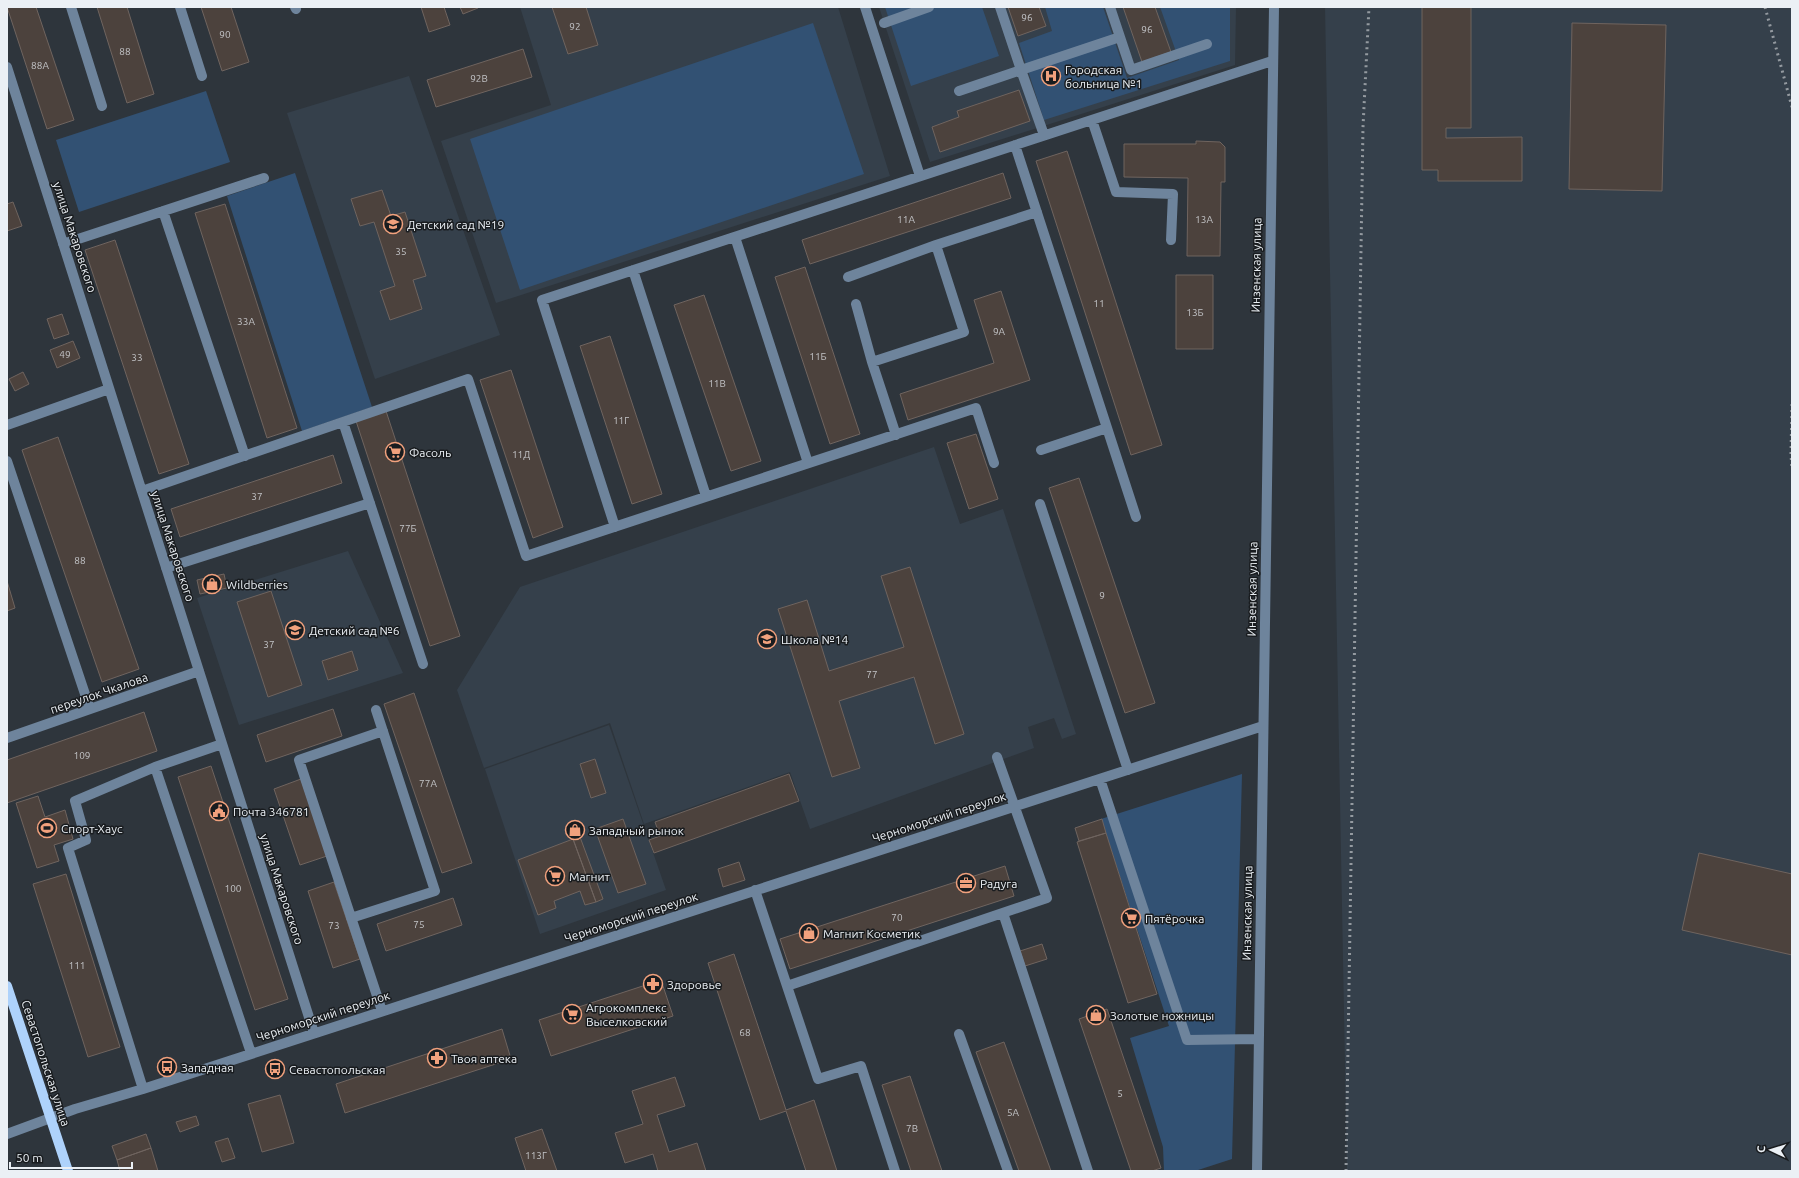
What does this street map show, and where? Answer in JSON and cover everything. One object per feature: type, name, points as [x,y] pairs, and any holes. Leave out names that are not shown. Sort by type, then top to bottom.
[{"type":"main road","name":"Севастопольская улица","points":[[7,986],[68,1171]]},
{"type":"street","points":[[72,7],[102,106]]},
{"type":"street","points":[[180,7],[202,76]]},
{"type":"street","points":[[865,7],[920,176]]},
{"type":"street","points":[[884,23],[929,7]]},
{"type":"street","points":[[1000,7],[1044,135]]},
{"type":"street","points":[[1110,7],[1131,70],[1208,44]]},
{"type":"street","name":"Инзенская улица","points":[[1258,1171],[1258,1040],[1274,7]]},
{"type":"street","points":[[959,91],[1120,37]]},
{"type":"street","points":[[615,526],[542,300],[1272,61]]},
{"type":"street","name":"улица Макаровского","points":[[7,67],[314,1033]]},
{"type":"street","points":[[1092,120],[1116,192],[1173,194],[1172,240]]},
{"type":"street","points":[[1015,145],[1136,517]]},
{"type":"street","points":[[63,244],[264,178]]},
{"type":"street","points":[[163,211],[245,456]]},
{"type":"street","points":[[848,278],[936,245],[1037,212]]},
{"type":"street","points":[[735,236],[808,463]]},
{"type":"street","points":[[872,362],[964,332],[936,245]]},
{"type":"street","points":[[633,270],[706,496]]},
{"type":"street","points":[[856,304],[872,362],[896,435]]},
{"type":"street","points":[[142,491],[468,379],[526,556],[976,408],[994,463]]},
{"type":"street","points":[[7,425],[109,389]]},
{"type":"street","points":[[343,422],[423,664]]},
{"type":"street","points":[[1041,450],[1107,428]]},
{"type":"street","points":[[7,462],[90,709]]},
{"type":"street","points":[[166,568],[370,503]]},
{"type":"street","points":[[1040,504],[1128,770]]},
{"type":"street","name":"переулок Чкалова","points":[[7,738],[199,672]]},
{"type":"street","points":[[351,918],[435,891],[376,710]]},
{"type":"street","name":"Черноморский переулок","points":[[7,1134],[50,1118],[1263,726]]},
{"type":"street","points":[[382,1011],[299,760],[383,731]]},
{"type":"street","points":[[143,1089],[68,848],[86,840],[75,801],[155,767],[222,744]]},
{"type":"street","points":[[787,986],[1047,898],[997,757]]},
{"type":"street","points":[[155,767],[251,1053]]},
{"type":"street","points":[[1100,779],[1187,1040],[1258,1040]]},
{"type":"street","points":[[755,890],[818,1079],[861,1066],[895,1171]]},
{"type":"street","points":[[1003,913],[1088,1171]]},
{"type":"street","points":[[959,1034],[1008,1171]]},
{"type":"shaded area","points":[[520,7],[838,7],[890,176],[496,303],[441,141],[551,105]]},
{"type":"shaded area","name":"Городская больница №1","points":[[879,7],[1236,7],[1235,65],[930,162]]},
{"type":"shaded area","points":[[885,7],[982,7],[999,56],[911,86]]},
{"type":"shaded area","points":[[1045,7],[1103,7],[1127,78],[1179,60],[1160,7],[1230,7],[1230,61],[1044,120],[1019,43],[1052,31]]},
{"type":"shaded area","points":[[1325,7],[1792,7],[1792,1171],[1347,1171]]},
{"type":"shaded area","points":[[813,23],[864,174],[520,290],[470,139]]},
{"type":"shaded area","name":"Детский сад №19","points":[[409,76],[500,335],[375,379],[287,113]]},
{"type":"shaded area","points":[[206,91],[230,162],[79,212],[56,140]]},
{"type":"shaded area","points":[[295,173],[372,407],[302,431],[227,196]]},
{"type":"shaded area","name":"Школа №14","points":[[934,447],[960,524],[1003,509],[1076,734],[1062,739],[1054,718],[1028,727],[1034,748],[810,829],[790,772],[644,824],[610,723],[484,768],[457,690],[520,587]]},
{"type":"shaded area","name":"Детский сад №6","points":[[348,551],[403,673],[239,725],[197,598]]},
{"type":"shaded area","name":"Западный рынок","points":[[609,725],[666,890],[540,934],[485,769]]},
{"type":"shaded area","points":[[1242,774],[1232,1159],[1195,1171],[1164,1171],[1163,1147],[1130,1038],[1169,1026],[1101,819]]},
{"type":"building","points":[[7,7],[36,7],[74,120],[47,129]]},
{"type":"building","points":[[97,7],[127,7],[154,94],[127,103]]},
{"type":"building","points":[[201,7],[231,7],[249,62],[222,71]]},
{"type":"building","points":[[421,7],[444,7],[450,25],[429,32]]},
{"type":"building","points":[[460,7],[478,7],[478,8],[463,14]]},
{"type":"building","points":[[552,7],[586,7],[598,45],[568,54]]},
{"type":"building","points":[[1008,7],[1039,7],[1046,26],[1018,36]]},
{"type":"building","points":[[1123,7],[1155,7],[1171,52],[1142,62]]},
{"type":"building","points":[[1422,7],[1471,7],[1471,128],[1446,128],[1446,138],[1522,137],[1522,181],[1438,181],[1438,170],[1422,170]]},
{"type":"building","points":[[1572,23],[1666,25],[1662,191],[1569,189]]},
{"type":"building","points":[[523,49],[532,77],[436,107],[427,80]]},
{"type":"building","points":[[1019,90],[1030,121],[940,152],[932,127],[959,117],[957,111]]},
{"type":"building","points":[[1196,141],[1220,142],[1225,147],[1225,182],[1221,182],[1220,256],[1187,256],[1188,178],[1124,177],[1124,144],[1196,144]]},
{"type":"building","points":[[1067,151],[1162,445],[1131,455],[1036,161]]},
{"type":"building","points":[[1003,173],[1011,198],[810,264],[802,240]]},
{"type":"building","points":[[382,190],[391,216],[405,212],[426,276],[413,280],[422,309],[390,320],[380,291],[395,286],[374,222],[360,226],[351,199]]},
{"type":"building","points":[[13,202],[22,226],[7,231],[7,204]]},
{"type":"building","points":[[225,204],[297,428],[267,438],[195,213]]},
{"type":"building","points":[[115,240],[189,464],[159,474],[85,250]]},
{"type":"building","points":[[805,267],[860,434],[830,444],[775,277]]},
{"type":"building","points":[[1176,275],[1213,275],[1213,349],[1176,349]]},
{"type":"building","points":[[1001,291],[1030,380],[908,420],[900,394],[994,363],[974,300]]},
{"type":"building","points":[[704,295],[761,461],[731,471],[674,305]]},
{"type":"building","points":[[62,314],[69,334],[54,339],[47,319]]},
{"type":"building","points":[[610,336],[662,494],[632,504],[580,346]]},
{"type":"building","points":[[73,341],[80,358],[57,368],[50,350]]},
{"type":"building","points":[[511,370],[563,527],[533,538],[480,380]]},
{"type":"building","points":[[23,372],[29,384],[15,391],[9,379]]},
{"type":"building","points":[[386,411],[460,636],[430,646],[356,421]]},
{"type":"building","points":[[976,434],[998,499],[969,509],[947,443]]},
{"type":"building","points":[[58,437],[139,669],[102,682],[22,450]]},
{"type":"building","points":[[333,455],[342,483],[180,537],[171,509]]},
{"type":"building","points":[[1079,478],[1155,703],[1125,713],[1049,488]]},
{"type":"building","points":[[910,567],[964,734],[935,744],[914,677],[839,701],[860,768],[832,777],[778,609],[807,600],[829,671],[904,647],[881,576]]},
{"type":"building","name":"Wildberries","points":[[224,574],[227,588],[200,594],[197,580]]},
{"type":"building","points":[[7,581],[15,608],[7,611]]},
{"type":"building","points":[[271,591],[302,685],[268,697],[237,602]]},
{"type":"building","points":[[352,651],[358,670],[328,680],[322,661]]},
{"type":"building","points":[[414,693],[472,863],[442,873],[384,704]]},
{"type":"building","points":[[333,709],[342,736],[266,762],[257,735]]},
{"type":"building","points":[[144,712],[157,751],[7,803],[7,760]]},
{"type":"building","points":[[595,759],[606,793],[591,798],[580,764]]},
{"type":"building","points":[[211,766],[288,999],[255,1010],[178,777]]},
{"type":"building","points":[[789,774],[799,801],[654,853],[649,840],[660,836],[655,822]]},
{"type":"building","points":[[301,779],[327,856],[300,865],[274,789]]},
{"type":"building","name":"Спорт-Хаус","points":[[38,796],[45,817],[65,810],[73,839],[54,845],[59,861],[37,868],[16,803]]},
{"type":"building","points":[[623,819],[646,884],[618,893],[595,829]]},
{"type":"building","points":[[1102,819],[1106,833],[1079,841],[1075,828]]},
{"type":"building","points":[[1106,833],[1157,994],[1128,1003],[1077,842]]},
{"type":"building","points":[[580,837],[603,899],[596,902],[573,839]]},
{"type":"building","name":"Магнит","points":[[573,839],[596,902],[585,905],[580,891],[554,901],[556,908],[538,915],[518,860]]},
{"type":"building","points":[[1699,853],[1792,874],[1792,955],[1682,930]]},
{"type":"building","points":[[739,862],[745,880],[723,887],[718,869]]},
{"type":"building","points":[[1005,866],[1014,896],[790,969],[780,939]]},
{"type":"building","points":[[66,874],[120,1047],[88,1057],[33,884]]},
{"type":"building","points":[[334,882],[360,959],[333,968],[308,891]]},
{"type":"building","points":[[453,898],[462,925],[386,951],[377,924]]},
{"type":"building","points":[[1042,944],[1047,959],[1025,966],[1020,951]]},
{"type":"building","points":[[734,954],[786,1110],[814,1100],[837,1171],[806,1171],[786,1111],[760,1120],[708,963]]},
{"type":"building","points":[[661,980],[673,1016],[551,1056],[539,1020]]},
{"type":"building","points":[[1107,1009],[1161,1168],[1152,1171],[1131,1171],[1079,1019]]},
{"type":"building","points":[[502,1029],[511,1059],[345,1113],[336,1084]]},
{"type":"building","points":[[1004,1042],[1051,1171],[1019,1171],[976,1052]]},
{"type":"building","points":[[910,1076],[942,1171],[911,1171],[882,1085]]},
{"type":"building","points":[[675,1077],[685,1106],[657,1115],[669,1152],[697,1143],[706,1171],[658,1171],[653,1154],[625,1163],[615,1133],[643,1124],[632,1091]]},
{"type":"building","points":[[280,1095],[294,1143],[262,1152],[248,1104]]},
{"type":"building","points":[[196,1116],[199,1125],[180,1132],[176,1122]]},
{"type":"building","points":[[542,1129],[557,1171],[526,1171],[515,1138]]},
{"type":"building","points":[[146,1134],[151,1148],[117,1160],[112,1146]]},
{"type":"building","points":[[228,1138],[235,1158],[222,1162],[215,1142]]},
{"type":"building","points":[[151,1148],[158,1171],[120,1171],[117,1160]]},
{"type":"railway","points":[[1346,1171],[1363,127],[1369,7]]},
{"type":"railway","points":[[1765,7],[1792,107]]},
{"type":"railway","points":[[1792,404],[1792,470]]},
{"type":"place","name":"Городская больница №1","points":[[1051,76]]},
{"type":"place","name":"Детский сад №19","points":[[393,224]]},
{"type":"place","name":"Фасоль","points":[[395,452]]},
{"type":"place","name":"Wildberries","points":[[212,584]]},
{"type":"place","name":"Детский сад №6","points":[[295,630]]},
{"type":"place","name":"Школа №14","points":[[767,639]]},
{"type":"place","name":"Почта 346781","points":[[219,811]]},
{"type":"place","name":"Спорт-Хаус","points":[[47,828]]},
{"type":"place","name":"Западный рынок","points":[[575,830]]},
{"type":"place","name":"Магнит","points":[[555,876]]},
{"type":"place","name":"Радуга","points":[[966,883]]},
{"type":"place","name":"Пятёрочка","points":[[1131,918]]},
{"type":"place","name":"Магнит Косметик","points":[[809,933]]},
{"type":"place","name":"Здоровье","points":[[653,984]]},
{"type":"place","name":"Агрокомплекс Выселковский","points":[[572,1014]]},
{"type":"place","name":"Золотые ножницы","points":[[1096,1015]]},
{"type":"place","name":"Твоя аптека","points":[[437,1058]]},
{"type":"place","name":"Западная","points":[[167,1067]]},
{"type":"place","name":"Севастопольская","points":[[275,1069]]}]
